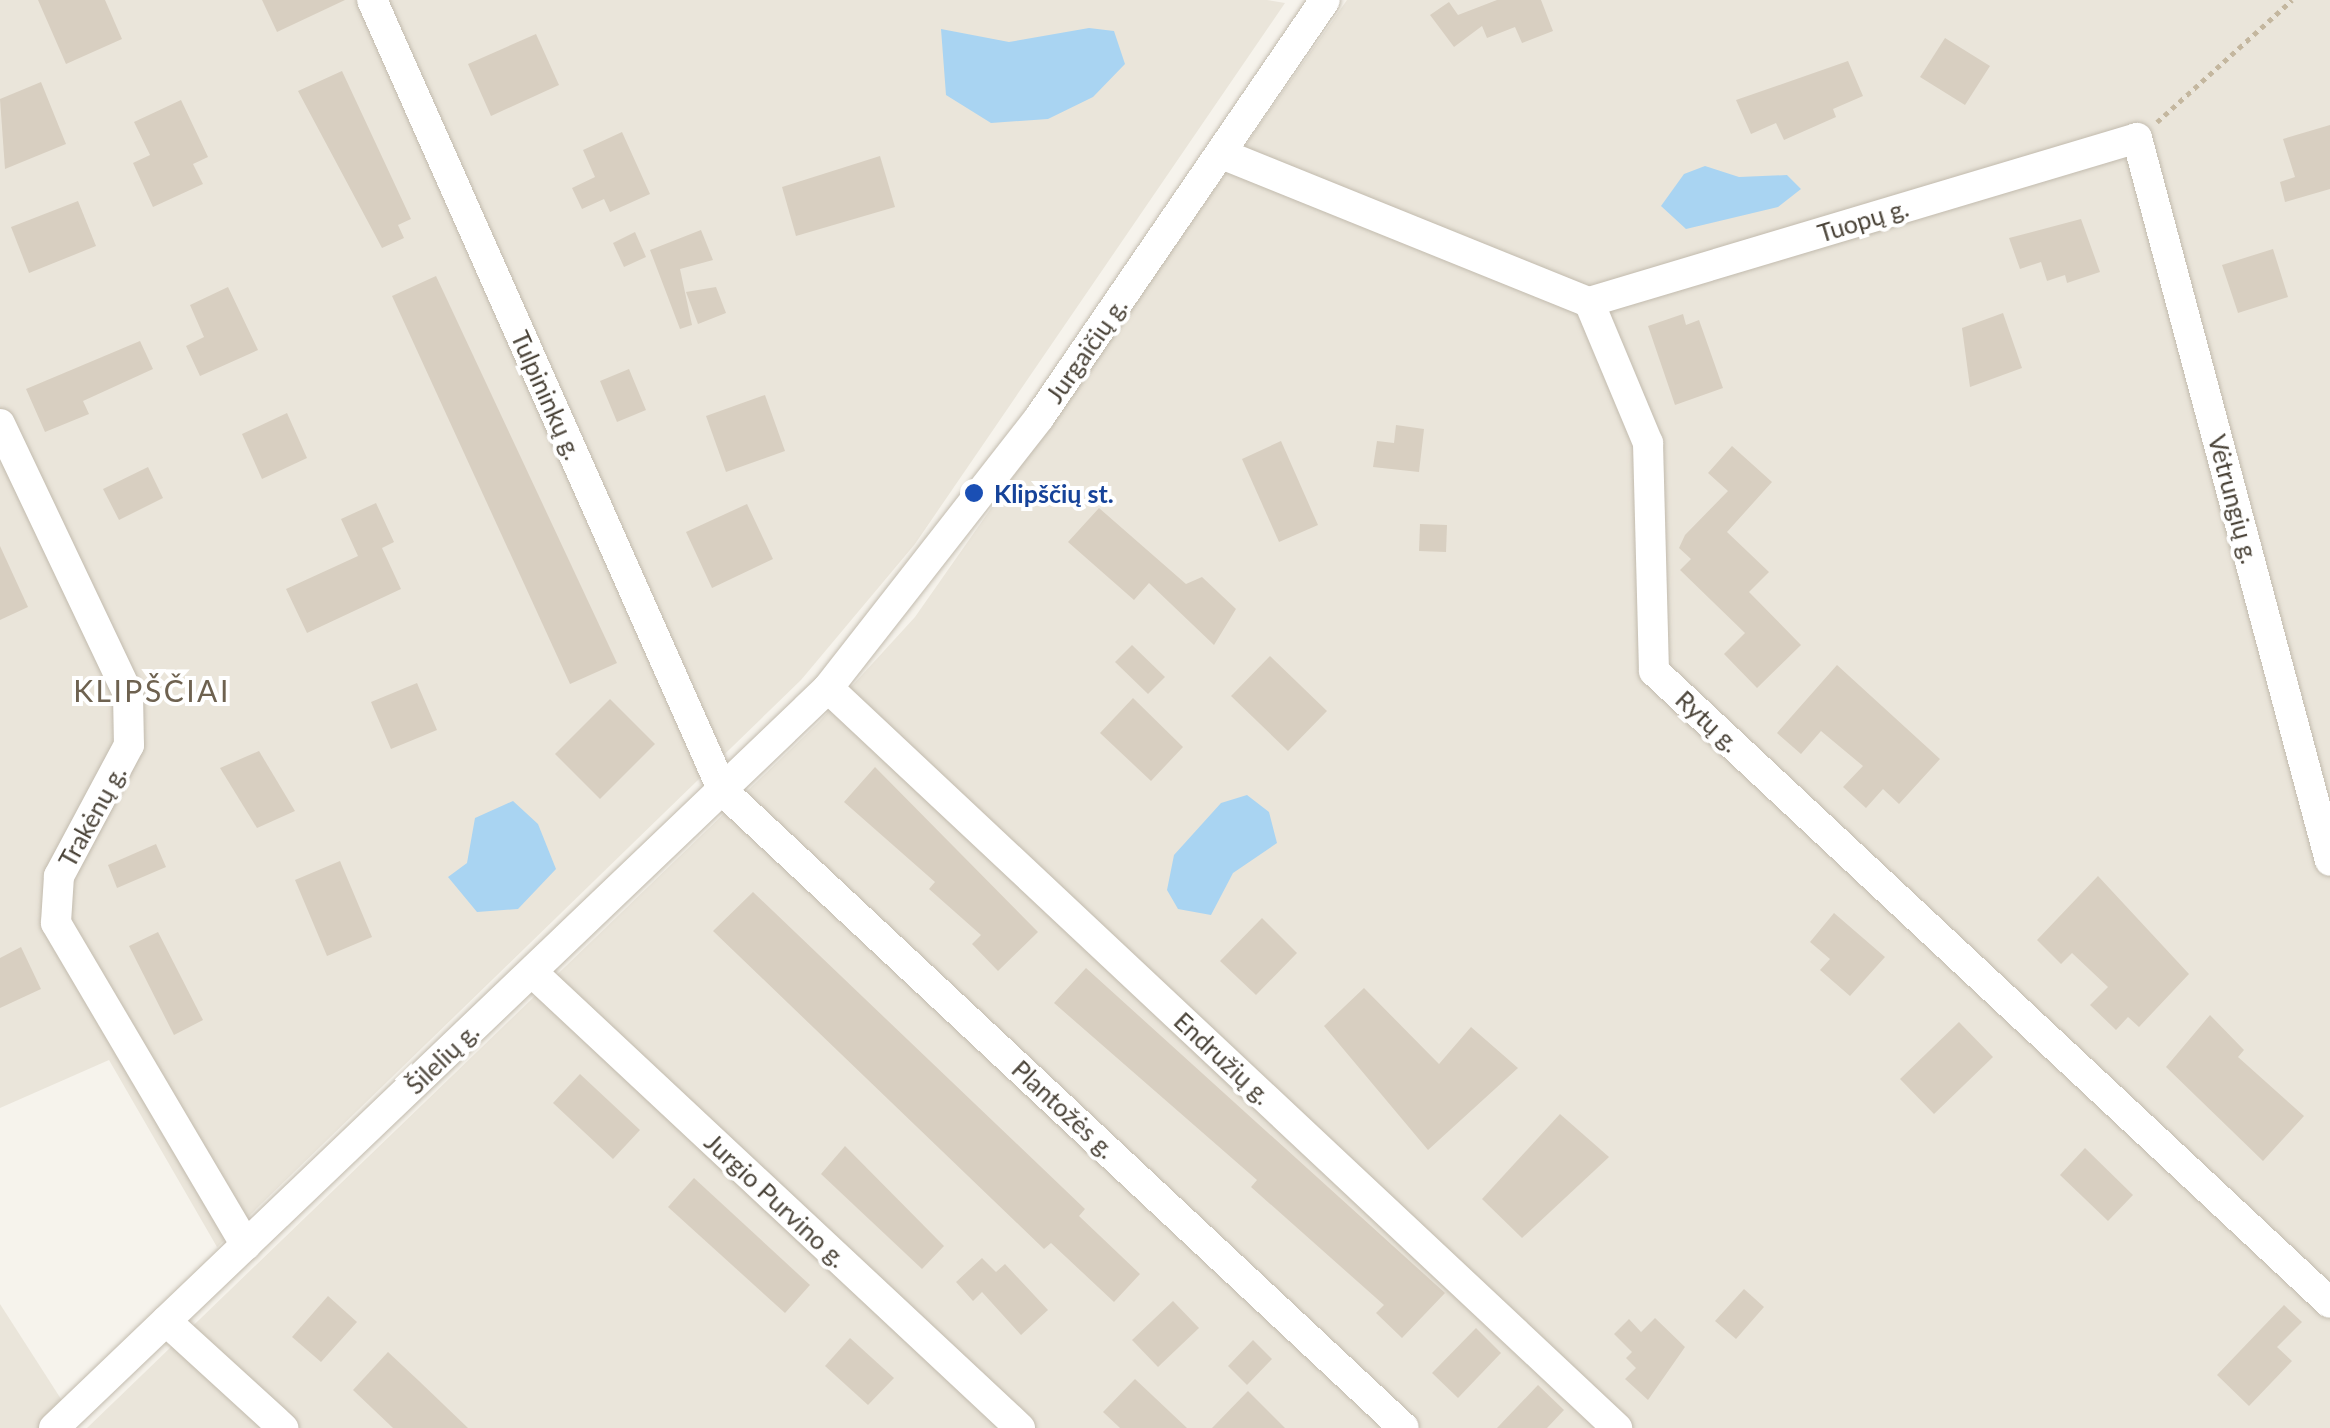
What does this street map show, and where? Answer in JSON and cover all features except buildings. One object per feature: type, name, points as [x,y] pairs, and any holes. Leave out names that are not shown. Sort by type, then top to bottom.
[{"type":"street","name":"Tulpininkų g.","points":[[372,0],[723,790]]},
{"type":"street","name":"Jurgaičių g.","points":[[828,688],[1039,418],[1325,0]]},
{"type":"street","name":"Tuopų g.","points":[[1589,302],[2137,138]]},
{"type":"street","name":"Vėtrungių g.","points":[[2137,138],[2330,861]]},
{"type":"street","points":[[1222,154],[1589,302]]},
{"type":"street","name":"Rytų g.","points":[[1589,302],[1648,442],[1654,670],[2330,1303]]},
{"type":"street","name":"Trakėnų g.","points":[[0,424],[128,694],[129,745],[59,876],[56,923],[246,1245]]},
{"type":"street","name":"Šilelių g.","points":[[54,1428],[828,688]]},
{"type":"street","name":"Endružių g.","points":[[828,688],[1617,1428]]},
{"type":"street","name":"Plantožės g.","points":[[723,790],[1404,1428]]},
{"type":"street","name":"Jurgio Purvino g.","points":[[532,972],[1020,1428]]},
{"type":"street","points":[[166,1321],[283,1428]]},
{"type":"path","points":[[2137,138],[2292,0]]},
{"type":"shaded area","points":[[0,0],[1285,3],[915,544],[801,680],[217,1247],[109,1060],[0,1108]]},
{"type":"shaded area","points":[[1347,0],[2330,0],[2330,1428],[87,1428],[819,722],[915,617]]},
{"type":"shaded area","points":[[0,1304],[70,1413],[54,1428],[0,1428]]},
{"type":"water","points":[[1089,28],[1114,31],[1125,64],[1093,97],[1048,119],[991,123],[946,95],[941,29],[1009,42]]},
{"type":"water","points":[[1705,166],[1739,177],[1787,175],[1801,189],[1778,207],[1686,229],[1661,206],[1684,174]]},
{"type":"water","points":[[1247,795],[1269,812],[1277,843],[1233,873],[1211,915],[1178,909],[1167,890],[1174,855],[1221,803]]},
{"type":"water","points":[[513,801],[538,824],[556,869],[518,909],[477,912],[448,877],[467,863],[475,818]]},
{"type":"place","name":"Klipščių st.","points":[[974,493]]},
{"type":"district","name":"KLIPŠČIAI","points":[[152,690]]}]
